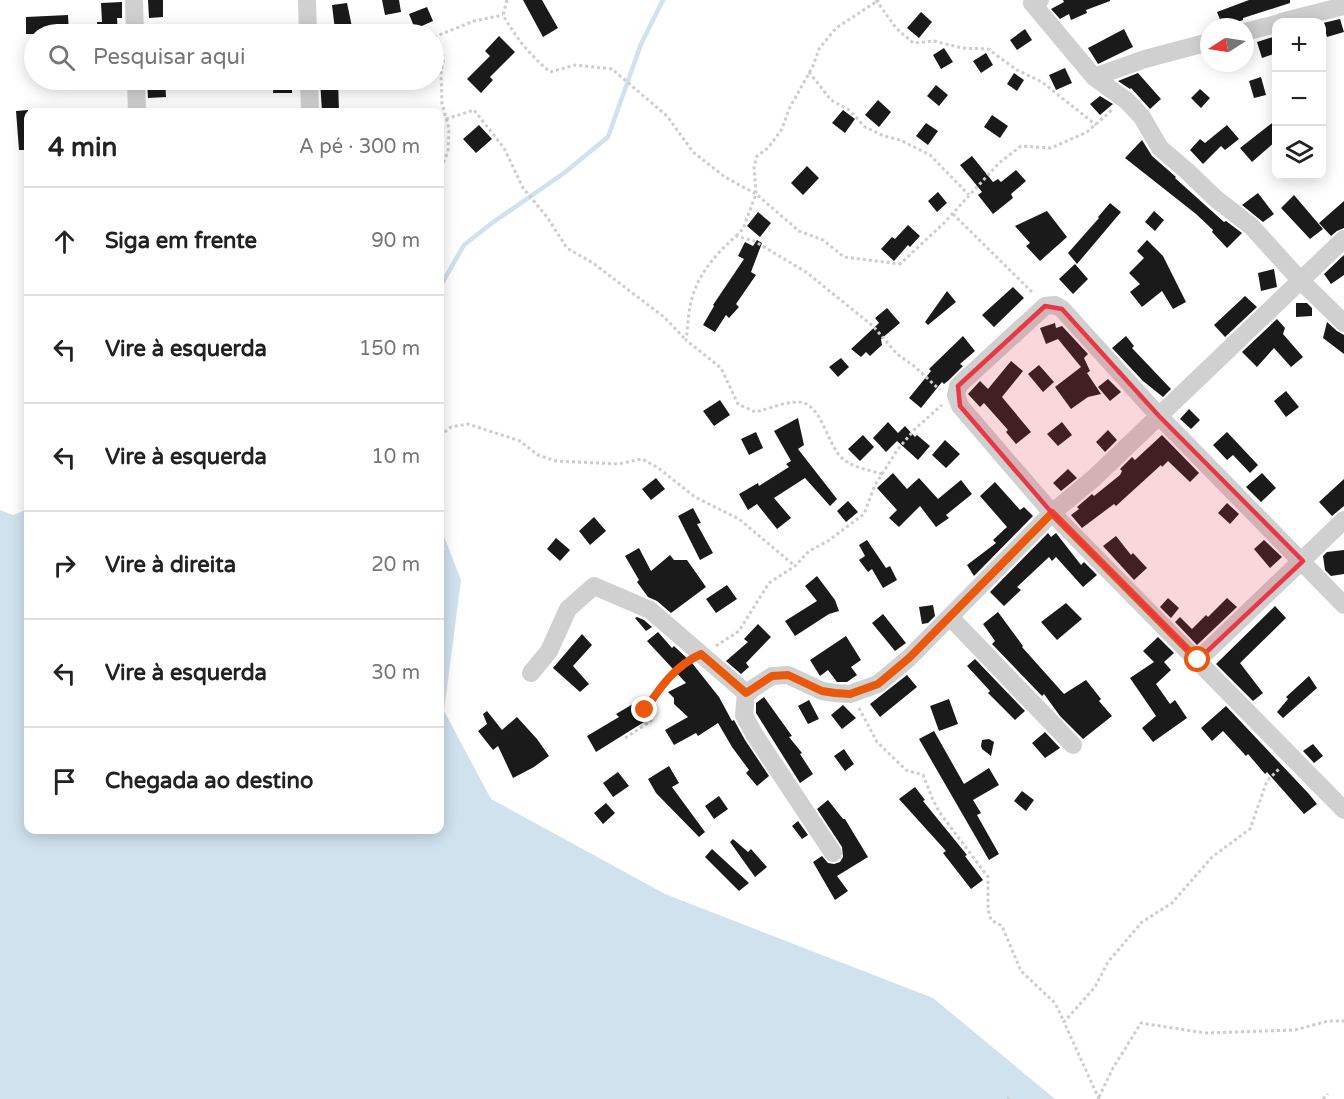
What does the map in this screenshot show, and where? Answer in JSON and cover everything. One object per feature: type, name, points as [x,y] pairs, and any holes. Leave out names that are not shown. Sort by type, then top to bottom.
[{"type":"street","points":[[134,0],[135,24]]},
{"type":"street","points":[[307,0],[314,24]]},
{"type":"street","points":[[1040,0],[1032,3],[1094,77],[1127,101],[1142,117],[1160,148],[1216,199],[1251,226],[1300,280],[1344,323]]},
{"type":"street","points":[[1297,18],[1344,6]]},
{"type":"street","points":[[1254,30],[1272,25]]},
{"type":"street","points":[[1094,77],[1145,59],[1200,44]]},
{"type":"street","points":[[136,90],[137,108]]},
{"type":"street","points":[[309,90],[310,108]]},
{"type":"street","points":[[746,693],[772,676],[788,675],[822,691],[850,694],[878,684],[909,658],[1052,513],[1094,478],[1344,239]]},
{"type":"street","points":[[1344,605],[1159,416],[1062,309],[1055,305],[1045,306],[958,386],[953,398],[1052,513],[1344,810]]},
{"type":"street","points":[[1198,660],[1344,520]]},
{"type":"street","points":[[531,673],[549,651],[568,609],[594,586],[650,610],[746,693]]},
{"type":"street","points":[[950,617],[1073,744]]},
{"type":"street","points":[[746,693],[744,715],[753,734],[833,853]]},
{"type":"path","points":[[507,0],[503,15],[514,36],[550,72],[575,65],[612,69],[667,116],[693,152],[725,177],[756,194],[799,231],[824,240],[844,257],[900,264],[953,214],[999,164],[1021,146],[1051,148],[1087,132],[1117,105],[1127,101]]},
{"type":"path","points":[[686,340],[691,301],[705,271],[720,250],[743,229],[756,194],[754,167],[757,156],[768,148],[782,129],[789,109],[819,49],[836,28],[877,1],[896,28],[913,43],[934,41],[962,48],[988,49],[1017,70],[1042,82],[1096,125]]},
{"type":"path","points":[[444,33],[474,21],[503,15]]},
{"type":"path","points":[[809,72],[831,100],[849,110],[865,127],[884,136],[900,140],[930,155],[969,195]]},
{"type":"path","points":[[442,90],[443,108]]},
{"type":"path","points":[[446,119],[474,110],[504,148],[523,188],[547,217],[567,248],[592,263],[664,317],[686,340],[721,368],[738,404],[754,412],[798,401],[807,404],[820,416],[828,438],[842,458],[856,466],[882,474]]},
{"type":"path","points":[[444,112],[449,128],[448,152],[444,161]]},
{"type":"path","points":[[953,214],[1045,306]]},
{"type":"path","points":[[625,738],[651,722],[645,710],[669,676],[688,660],[739,632],[769,584],[795,566],[809,551],[828,541],[864,514],[875,485],[898,449],[915,429],[953,398],[897,354],[873,326],[806,272],[754,241],[736,236]]},
{"type":"path","points":[[444,433],[451,427],[468,424],[520,441],[538,455],[556,461],[618,464],[642,459],[657,467],[695,497],[740,519],[795,566]]},
{"type":"path","points":[[850,694],[877,741],[906,770],[923,775],[940,813],[988,877],[988,910],[991,920],[1002,926],[1021,971],[1055,1004],[1099,1098]]},
{"type":"path","points":[[1065,1022],[1095,987],[1108,962],[1142,922],[1172,903],[1212,857],[1250,829],[1267,781]]},
{"type":"path","points":[[1099,1098],[1113,1068],[1141,1023],[1205,1033],[1295,1030],[1329,1021],[1344,1020]]},
{"type":"path","points":[[1323,1099],[1328,1094]]},
{"type":"highlighted area","points":[[1045,306],[1062,309],[1159,416],[1303,561],[1198,660],[1052,513],[960,406],[958,386]]},
{"type":"water","points":[[0,510],[13,515],[24,511],[24,834],[444,834],[444,711],[491,799],[665,894],[933,998],[1055,1099],[0,1099]]},
{"type":"water","points":[[444,536],[461,580],[444,711]]},
{"type":"building","points":[[148,0],[163,0],[163,17],[149,18]]},
{"type":"building","points":[[382,0],[399,0],[401,12],[385,15]]},
{"type":"building","points":[[523,0],[542,0],[558,28],[543,37]]},
{"type":"building","points":[[1063,0],[1110,1],[1086,10],[1087,13],[1071,20],[1069,14],[1060,19],[1051,9],[1064,2]]},
{"type":"building","points":[[1249,0],[1290,0],[1290,3],[1243,18],[1219,18],[1217,12]]},
{"type":"building","points":[[122,2],[122,18],[117,18],[117,24],[97,24],[97,22],[102,22],[101,3]]},
{"type":"building","points":[[347,3],[351,24],[334,24],[332,5]]},
{"type":"building","points":[[427,7],[433,21],[426,24],[413,24],[409,14]]},
{"type":"building","points":[[921,12],[932,22],[919,38],[907,28]]},
{"type":"building","points":[[68,15],[68,24],[26,24],[26,17]]},
{"type":"building","points":[[1340,19],[1344,32],[1327,37],[1326,22]]},
{"type":"building","points":[[1025,29],[1032,40],[1017,50],[1010,40]]},
{"type":"building","points":[[1124,29],[1133,47],[1098,64],[1088,48]]},
{"type":"building","points":[[499,36],[515,52],[490,77],[493,80],[481,93],[467,79],[490,56],[485,51]]},
{"type":"building","points":[[1272,37],[1272,54],[1262,58],[1257,42]]},
{"type":"building","points":[[944,48],[953,62],[941,69],[933,55]]},
{"type":"building","points":[[986,53],[993,65],[981,73],[973,61]]},
{"type":"building","points":[[1065,68],[1072,83],[1056,90],[1049,75]]},
{"type":"building","points":[[1014,73],[1024,80],[1017,91],[1007,84]]},
{"type":"building","points":[[1138,73],[1161,99],[1150,109],[1131,88],[1118,81]]},
{"type":"building","points":[[1261,77],[1266,95],[1254,98],[1249,81]]},
{"type":"building","points":[[936,85],[948,95],[939,106],[927,96]]},
{"type":"building","points":[[1200,89],[1210,98],[1201,108],[1191,98]]},
{"type":"building","points":[[148,90],[166,90],[166,97],[148,98]]},
{"type":"building","points":[[273,90],[292,90],[292,93],[273,93]]},
{"type":"building","points":[[321,90],[338,90],[339,108],[322,108]]},
{"type":"building","points":[[1100,96],[1113,104],[1100,115],[1090,104]]},
{"type":"building","points":[[878,100],[891,112],[879,127],[865,115]]},
{"type":"building","points":[[24,110],[24,150],[19,150],[16,111]]},
{"type":"building","points":[[843,110],[855,119],[845,133],[832,123]]},
{"type":"building","points":[[992,115],[1008,126],[1000,138],[984,127]]},
{"type":"building","points":[[926,123],[938,131],[928,145],[916,136]]},
{"type":"building","points":[[1272,123],[1272,144],[1252,162],[1240,148]]},
{"type":"building","points":[[479,125],[492,139],[476,153],[463,139]]},
{"type":"building","points":[[1227,125],[1239,139],[1225,150],[1221,146],[1203,164],[1190,150],[1200,139],[1205,143]]},
{"type":"building","points":[[1142,140],[1152,156],[1175,178],[1224,222],[1226,221],[1242,233],[1227,248],[1196,214],[1125,158]]},
{"type":"building","points":[[972,156],[993,182],[998,179],[1001,182],[1016,170],[1026,181],[1011,194],[1013,198],[993,214],[978,195],[982,192],[960,165]]},
{"type":"building","points":[[807,166],[819,178],[803,195],[791,183]]},
{"type":"building","points":[[938,192],[947,203],[937,212],[928,201]]},
{"type":"building","points":[[1258,193],[1274,214],[1263,222],[1242,205]]},
{"type":"building","points":[[1294,195],[1323,229],[1310,239],[1281,208]]},
{"type":"building","points":[[1344,201],[1344,228],[1331,236],[1319,223]]},
{"type":"building","points":[[1110,203],[1121,212],[1077,264],[1068,253]]},
{"type":"building","points":[[1047,211],[1067,237],[1040,261],[1026,246],[1030,243],[1015,226]]},
{"type":"building","points":[[1154,211],[1164,220],[1155,231],[1145,222]]},
{"type":"building","points":[[758,212],[771,223],[760,237],[747,226]]},
{"type":"building","points":[[908,225],[920,236],[910,247],[908,245],[894,261],[881,249],[892,237],[895,239]]},
{"type":"building","points":[[757,240],[762,243],[751,272],[756,275],[736,304],[739,307],[729,318],[726,315],[715,332],[703,325],[713,305],[744,259],[738,256],[745,242],[753,246]]},
{"type":"building","points":[[1147,240],[1163,256],[1186,302],[1173,309],[1162,291],[1142,307],[1130,292],[1140,284],[1129,273],[1144,258],[1137,251]]},
{"type":"building","points":[[1344,255],[1344,275],[1331,284],[1324,274]]},
{"type":"building","points":[[1075,264],[1088,279],[1073,294],[1059,279]]},
{"type":"building","points":[[1274,269],[1277,287],[1261,291],[1258,273]]},
{"type":"building","points":[[1013,287],[1024,298],[994,327],[982,315]]},
{"type":"building","points":[[947,291],[956,302],[928,325],[925,322]]},
{"type":"building","points":[[1245,296],[1257,307],[1225,337],[1214,325]]},
{"type":"building","points":[[1296,303],[1307,303],[1312,308],[1312,316],[1296,317]]},
{"type":"building","points":[[887,308],[900,323],[881,339],[882,345],[870,356],[866,352],[861,357],[851,349],[879,323],[875,318]]},
{"type":"building","points":[[1277,319],[1285,328],[1283,334],[1303,357],[1291,367],[1274,348],[1257,367],[1242,352]]},
{"type":"building","points":[[1327,322],[1344,335],[1344,354],[1323,338]]},
{"type":"building","points":[[1055,323],[1056,328],[1062,326],[1088,354],[1084,358],[1090,371],[1087,373],[1101,394],[1088,397],[1071,409],[1055,387],[1081,367],[1058,339],[1046,344],[1040,328]]},
{"type":"building","points":[[963,336],[975,351],[960,364],[963,366],[949,380],[944,384],[942,382],[921,408],[909,398],[931,371],[929,369]]},
{"type":"building","points":[[1126,336],[1134,346],[1132,348],[1171,389],[1163,397],[1143,381],[1112,348]]},
{"type":"building","points":[[841,358],[849,367],[838,377],[829,367]]},
{"type":"building","points":[[1011,361],[1023,371],[1002,397],[1031,432],[1016,444],[1006,432],[1008,430],[984,403],[980,407],[968,394],[980,381],[988,389]]},
{"type":"building","points":[[1039,365],[1054,382],[1043,392],[1028,374]]},
{"type":"building","points":[[1108,379],[1121,392],[1110,401],[1098,387]]},
{"type":"building","points":[[1286,391],[1299,407],[1286,417],[1274,401]]},
{"type":"building","points":[[720,400],[730,415],[714,426],[703,411]]},
{"type":"building","points":[[1189,409],[1200,420],[1191,429],[1180,419]]},
{"type":"building","points":[[798,418],[804,445],[798,449],[837,499],[830,506],[805,478],[774,498],[791,518],[777,529],[757,504],[748,510],[739,494],[758,483],[759,486],[789,467],[786,464],[791,461],[774,431]]},
{"type":"building","points":[[888,422],[898,433],[905,426],[915,437],[917,435],[930,446],[918,460],[897,441],[886,452],[873,438]]},
{"type":"building","points":[[1062,422],[1072,435],[1058,446],[1047,434]]},
{"type":"building","points":[[1108,430],[1117,440],[1105,452],[1096,442]]},
{"type":"building","points":[[756,432],[763,448],[749,455],[741,439]]},
{"type":"building","points":[[1227,432],[1258,465],[1250,473],[1233,455],[1227,460],[1213,445]]},
{"type":"building","points":[[863,435],[874,447],[860,461],[848,449]]},
{"type":"building","points":[[1162,435],[1199,473],[1190,482],[1168,461],[1116,506],[1114,504],[1082,528],[1071,515],[1079,509],[1077,507],[1120,475],[1122,471],[1120,469],[1132,457],[1135,460]]},
{"type":"building","points":[[945,440],[960,454],[946,468],[932,455]]},
{"type":"building","points":[[1068,469],[1077,478],[1061,491],[1053,483]]},
{"type":"building","points":[[893,473],[907,489],[919,478],[938,499],[961,480],[972,494],[946,515],[949,518],[936,527],[920,506],[899,527],[889,518],[897,510],[877,488]]},
{"type":"building","points":[[1262,473],[1276,488],[1261,502],[1246,487]]},
{"type":"building","points":[[656,478],[665,489],[651,500],[642,489]]},
{"type":"building","points":[[1344,479],[1344,506],[1332,516],[1319,502]]},
{"type":"building","points":[[995,482],[1020,510],[1024,507],[1033,516],[974,576],[967,565],[996,543],[993,540],[1007,527],[980,496]]},
{"type":"building","points":[[848,501],[858,512],[846,522],[837,511]]},
{"type":"building","points":[[1227,503],[1239,514],[1230,524],[1218,513]]},
{"type":"building","points":[[693,508],[701,523],[697,524],[713,553],[700,560],[678,516]]},
{"type":"building","points":[[594,517],[606,531],[590,545],[579,531]]},
{"type":"building","points":[[1048,533],[1051,537],[1056,533],[1081,565],[1084,562],[1097,575],[1083,587],[1056,557],[1052,561],[1049,557],[1017,587],[1021,590],[1004,606],[990,592]]},
{"type":"building","points":[[1116,536],[1131,555],[1133,553],[1147,568],[1134,580],[1103,546]]},
{"type":"building","points":[[556,538],[570,550],[560,561],[547,549]]},
{"type":"building","points":[[867,540],[886,568],[890,566],[897,580],[883,588],[872,569],[868,572],[859,560],[865,556],[859,545]]},
{"type":"building","points":[[1264,540],[1282,557],[1270,568],[1254,549]]},
{"type":"building","points":[[639,548],[651,571],[670,555],[674,560],[687,560],[706,587],[671,613],[657,601],[648,597],[637,582],[639,580],[625,556]]},
{"type":"building","points":[[1344,550],[1344,574],[1331,576],[1325,570],[1323,556],[1327,552]]},
{"type":"building","points":[[817,576],[835,600],[839,611],[829,614],[795,636],[785,621],[817,601],[805,586]]},
{"type":"building","points":[[727,585],[737,599],[716,613],[706,599]]},
{"type":"building","points":[[1168,598],[1179,608],[1171,618],[1160,607]]},
{"type":"building","points":[[1227,598],[1237,607],[1197,645],[1175,622],[1180,617],[1192,629]]},
{"type":"building","points":[[1066,603],[1082,619],[1057,640],[1041,622]]},
{"type":"building","points":[[933,605],[935,616],[928,623],[922,624],[919,607]]},
{"type":"building","points":[[1275,606],[1286,618],[1240,663],[1263,693],[1253,701],[1216,664]]},
{"type":"building","points":[[998,612],[1022,647],[1064,694],[1086,680],[1112,716],[1083,739],[1060,716],[1044,694],[1042,696],[992,644],[995,641],[983,624]]},
{"type":"building","points":[[883,614],[906,643],[895,651],[872,623]]},
{"type":"building","points":[[637,617],[652,627],[646,631],[635,618]]},
{"type":"building","points":[[758,624],[771,637],[746,663],[749,667],[741,674],[726,661],[748,642],[744,639]]},
{"type":"building","points":[[658,632],[672,648],[674,646],[692,663],[719,697],[732,721],[734,720],[769,776],[757,786],[746,773],[749,770],[718,723],[698,736],[696,733],[674,745],[665,730],[688,717],[674,704],[674,698],[668,692],[686,683],[647,641]]},
{"type":"building","points":[[582,634],[592,645],[573,666],[589,684],[580,692],[553,668]]},
{"type":"building","points":[[846,636],[861,660],[851,667],[857,675],[847,682],[837,682],[828,670],[820,676],[810,660]]},
{"type":"building","points":[[1158,637],[1174,653],[1164,662],[1171,670],[1156,684],[1170,704],[1175,700],[1187,718],[1153,742],[1142,728],[1156,716],[1130,678],[1154,662],[1143,651]]},
{"type":"building","points":[[975,659],[1025,711],[1015,720],[988,693],[990,691],[967,666]]},
{"type":"building","points":[[907,675],[917,687],[880,717],[870,704]]},
{"type":"building","points":[[1309,676],[1317,688],[1283,718],[1277,712],[1288,699],[1286,697]]},
{"type":"building","points":[[764,697],[792,736],[789,737],[802,753],[800,754],[813,774],[800,783],[756,713],[756,703]]},
{"type":"building","points":[[949,699],[958,724],[939,731],[930,706]]},
{"type":"building","points":[[809,700],[819,719],[808,724],[798,706]]},
{"type":"building","points":[[633,704],[644,722],[596,752],[587,736],[619,717],[616,714]]},
{"type":"building","points":[[843,705],[856,718],[842,729],[831,715]]},
{"type":"building","points":[[1226,706],[1317,804],[1304,814],[1267,772],[1265,774],[1248,754],[1246,756],[1223,731],[1212,741],[1201,728]]},
{"type":"building","points":[[487,711],[502,730],[517,717],[549,756],[513,778],[498,746],[493,750],[478,731],[487,724],[483,714]]},
{"type":"building","points":[[934,731],[964,784],[989,768],[999,785],[973,800],[981,813],[977,815],[999,854],[989,860],[919,739]]},
{"type":"building","points":[[1045,732],[1060,748],[1045,758],[1032,743]]},
{"type":"building","points":[[989,739],[994,742],[991,756],[981,746],[982,740]]},
{"type":"building","points":[[1313,744],[1323,756],[1314,763],[1303,751]]},
{"type":"building","points":[[844,749],[854,764],[845,771],[834,756]]},
{"type":"building","points":[[669,766],[679,783],[672,787],[705,832],[699,837],[656,793],[648,779]]},
{"type":"building","points":[[618,772],[629,786],[613,797],[603,783]]},
{"type":"building","points":[[915,787],[925,800],[923,801],[967,855],[965,856],[983,880],[971,889],[943,853],[946,851],[899,799]]},
{"type":"building","points":[[1022,791],[1034,800],[1026,811],[1014,801]]},
{"type":"building","points":[[719,796],[728,809],[714,819],[705,806]]},
{"type":"building","points":[[828,800],[845,819],[868,857],[837,876],[848,891],[835,900],[813,862],[822,856],[828,863],[834,864],[840,862],[843,857],[842,847],[817,809]]},
{"type":"building","points":[[606,803],[615,813],[603,824],[594,813]]},
{"type":"building","points":[[798,821],[808,835],[802,839],[792,826]]},
{"type":"building","points":[[733,839],[748,852],[751,849],[767,867],[755,877],[730,842]]},
{"type":"building","points":[[712,849],[749,883],[739,891],[705,857]]},
{"type":"waterway","points":[[444,280],[464,245],[564,173],[608,137],[641,44],[663,0]]},
{"type":"route","points":[[645,710],[669,676],[688,660],[701,654],[746,693],[772,676],[788,675],[822,691],[835,693],[850,694],[878,684],[909,658],[1052,513],[1198,660]]}]
